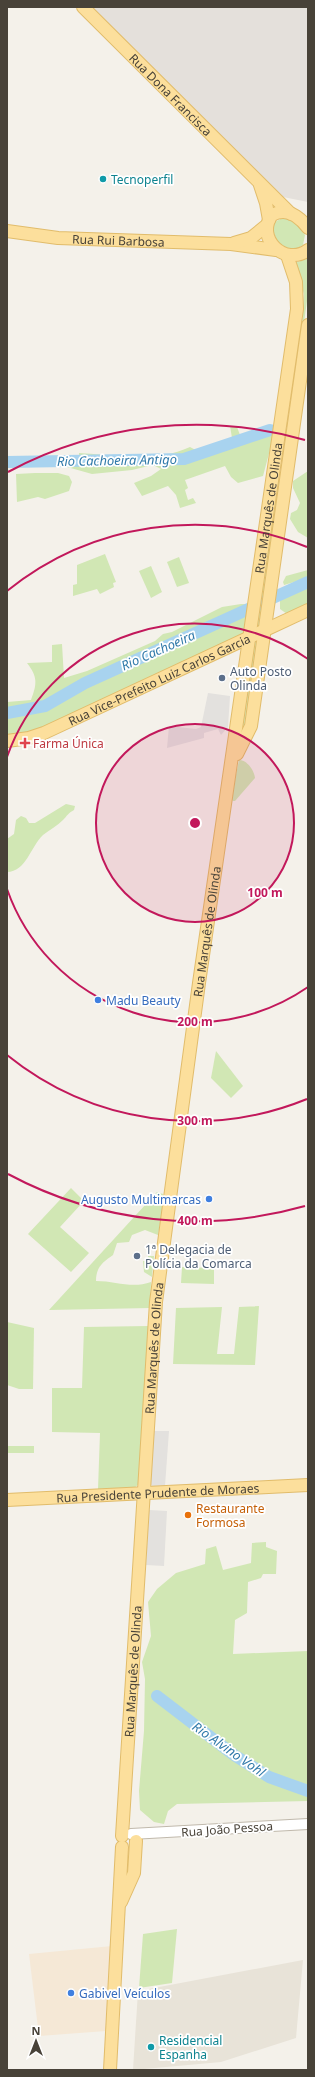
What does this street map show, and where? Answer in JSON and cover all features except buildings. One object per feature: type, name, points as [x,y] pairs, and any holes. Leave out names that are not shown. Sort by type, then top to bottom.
[{"type":"main road","name":"Rua Dona Francisca","points":[[83,7],[259,182],[299,215],[308,228]]},
{"type":"main road","name":"Rua Dona Francisca","points":[[259,182],[266,203],[268,222]]},
{"type":"main road","name":"Rua Rui Barbosa","points":[[231,244],[251,238],[276,213],[299,215]]},
{"type":"main road","name":"Rua Marquês de Olinda","points":[[128,1840],[123,1819],[156,1302],[199,983],[256,599],[298,299],[296,282],[282,252],[268,237],[268,222]]},
{"type":"main road","name":"Rua Rui Barbosa","points":[[7,231],[58,238],[231,244],[298,255],[308,250]]},
{"type":"main road","name":"Rua Marquês de Olinda","points":[[232,762],[251,726],[308,325]]},
{"type":"main road","points":[[267,610],[273,617],[284,622]]},
{"type":"main road","name":"Rua Vice-Prefeito Luiz Carlos Garcia","points":[[7,741],[28,738],[44,733],[308,610]]},
{"type":"main road","name":"Rua Presidente Prudente de Moraes","points":[[7,1500],[308,1485]]},
{"type":"main road","points":[[110,2070],[120,1873],[128,1840]]},
{"type":"main road","points":[[118,1906],[130,1883],[135,1867],[128,1840]]},
{"type":"main road","points":[[120,1873],[130,1883]]},
{"type":"street","name":"Rua João Pessoa","points":[[128,1840],[147,1835],[308,1824]]},
{"type":"shaded area","points":[[92,7],[308,7],[308,202],[283,197]]},
{"type":"shaded area","points":[[208,693],[230,696],[228,727],[221,735],[218,729],[204,733],[204,738],[167,748],[169,726],[196,729],[201,727]]},
{"type":"shaded area","points":[[153,1431],[169,1431],[165,1486],[152,1486],[150,1483]]},
{"type":"shaded area","points":[[149,1510],[167,1511],[164,1566],[146,1565]]},
{"type":"shaded area","name":"Gabivel Veículos","points":[[112,1946],[106,2031],[39,2036],[29,1954]]},
{"type":"shaded area","name":"Residencial Espanha","points":[[303,1960],[296,2038],[221,2062],[133,2070],[138,1991]]},
{"type":"green space","points":[[284,217],[295,221],[305,235],[303,245],[295,250],[283,248],[278,242],[274,233],[275,222]]},
{"type":"green space","points":[[307,259],[307,301],[284,466],[281,468],[302,324],[304,294],[294,263]]},
{"type":"green space","points":[[230,426],[237,427],[240,435],[250,437],[275,431],[263,476],[238,483],[231,477],[225,466],[185,480],[188,488],[185,490],[188,500],[193,498],[196,503],[180,508],[176,495],[168,486],[142,496],[134,483],[151,476],[161,469],[153,465],[132,470],[92,474],[67,467],[16,465],[16,459],[79,458],[79,453],[136,457],[163,455],[190,447],[196,450],[207,451],[223,446],[232,438]]},
{"type":"green space","points":[[308,471],[308,538],[298,532],[290,519],[291,513],[297,510],[300,503],[293,488],[293,481]]},
{"type":"green space","points":[[58,473],[69,476],[72,482],[69,491],[45,499],[38,497],[17,502],[16,474]]},
{"type":"green space","points":[[282,480],[262,625],[255,629],[277,483]]},
{"type":"green space","points":[[105,554],[116,582],[113,583],[114,587],[100,594],[97,589],[73,596],[73,585],[77,584],[77,565]]},
{"type":"green space","points":[[179,557],[189,583],[177,587],[167,562]]},
{"type":"green space","points":[[151,566],[162,592],[151,598],[139,571]]},
{"type":"green space","points":[[308,570],[308,578],[284,585],[283,582],[286,576]]},
{"type":"green space","points":[[308,585],[308,605],[287,614],[280,609],[280,598],[298,588]]},
{"type":"green space","points":[[245,604],[247,609],[251,607],[244,633],[239,637],[34,732],[7,737],[7,702],[31,700],[35,685],[35,677],[27,663],[52,662],[52,645],[62,644],[64,678],[87,671],[155,641],[163,634],[172,632],[222,607]]},
{"type":"green space","points":[[259,640],[247,727],[242,728],[241,725],[253,644]]},
{"type":"green space","points":[[239,760],[242,760],[250,766],[255,778],[235,801],[233,801],[231,799]]},
{"type":"green space","points":[[66,804],[75,806],[74,810],[43,835],[28,858],[19,868],[14,871],[7,872],[7,839],[14,834],[16,820],[21,816],[26,818],[29,823],[35,823]]},
{"type":"green space","points":[[216,1051],[243,1086],[231,1098],[211,1078]]},
{"type":"green space","points":[[71,1188],[84,1201],[60,1227],[89,1253],[71,1272],[28,1234]]},
{"type":"green space","points":[[157,1192],[163,1194],[164,1200],[158,1235],[145,1230],[132,1235],[129,1242],[117,1243],[113,1255],[103,1263],[96,1276],[96,1281],[131,1285],[151,1282],[150,1308],[49,1310]]},
{"type":"green space","points":[[148,1256],[154,1256],[152,1277],[144,1272],[143,1261],[148,1261]]},
{"type":"green space","points":[[182,1267],[214,1268],[214,1284],[181,1283]]},
{"type":"green space","points":[[259,1306],[255,1365],[173,1364],[176,1308],[222,1307],[217,1354],[234,1354],[239,1307]]},
{"type":"green space","points":[[7,1322],[34,1328],[33,1389],[19,1389],[7,1385]]},
{"type":"green space","points":[[148,1326],[139,1484],[134,1488],[98,1489],[100,1433],[52,1432],[52,1388],[82,1388],[84,1327]]},
{"type":"green space","points":[[7,1446],[34,1446],[34,1453],[7,1453]]},
{"type":"green space","points":[[266,1542],[266,1547],[277,1551],[276,1574],[263,1574],[261,1578],[248,1582],[247,1613],[235,1620],[233,1654],[308,1651],[308,1801],[177,1804],[168,1811],[164,1824],[154,1822],[140,1810],[139,1791],[144,1731],[145,1679],[142,1662],[151,1636],[148,1602],[157,1589],[176,1573],[205,1564],[206,1549],[216,1546],[223,1570],[251,1563],[252,1543]]},
{"type":"green space","points":[[177,1929],[172,1983],[139,1988],[143,1934]]},
{"type":"waterway","name":"Rio Cachoeira Antigo","points":[[7,462],[184,459],[270,430]]},
{"type":"waterway","name":"Rio Cachoeira","points":[[7,713],[45,706],[85,683],[308,582]]},
{"type":"waterway","name":"Rio Alvino Vohl","points":[[157,1696],[234,1755],[269,1777],[308,1791]]},
{"type":"place","name":"Tecnoperfil","points":[[103,179]]},
{"type":"place","name":"Auto Posto Olinda","points":[[222,678]]},
{"type":"place","name":"Farma Única","points":[[25,743]]},
{"type":"place","name":"Madu Beauty","points":[[98,1000]]},
{"type":"place","name":"Augusto Multimarcas","points":[[209,1199]]},
{"type":"place","name":"1ª Delegacia de Polícia da Comarca","points":[[137,1256]]},
{"type":"place","name":"Restaurante Formosa","points":[[188,1515]]},
{"type":"place","name":"Gabivel Veículos","points":[[71,1993]]},
{"type":"place","name":"Residencial Espanha","points":[[151,2047]]}]
